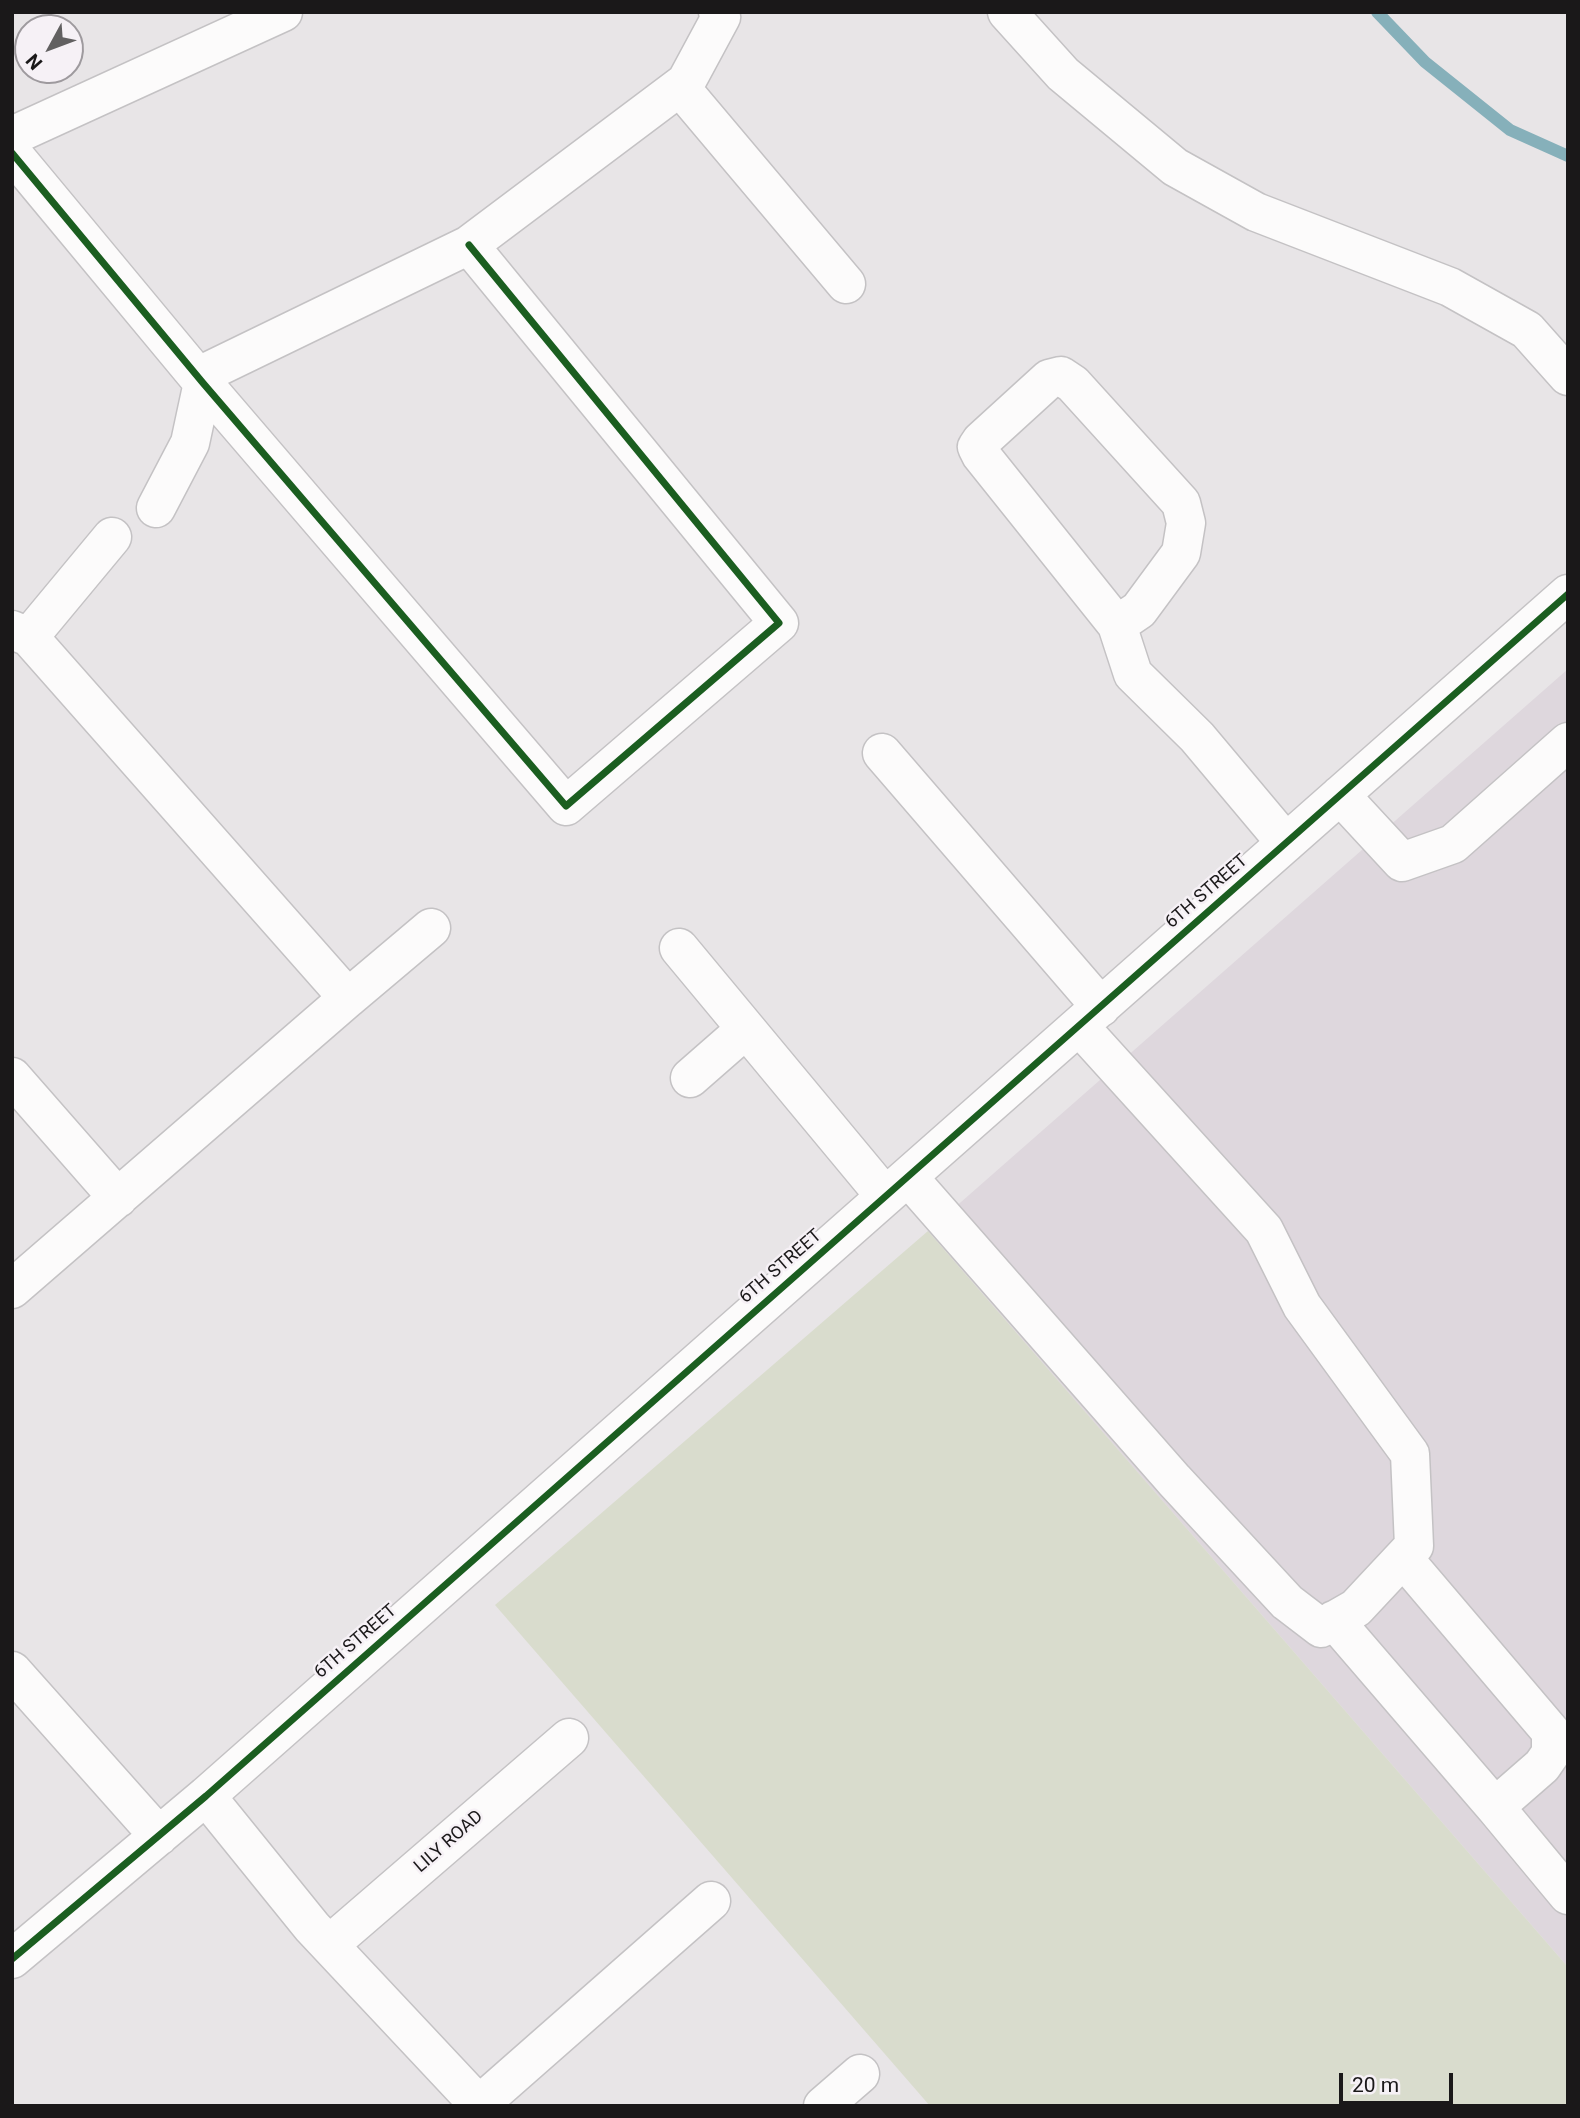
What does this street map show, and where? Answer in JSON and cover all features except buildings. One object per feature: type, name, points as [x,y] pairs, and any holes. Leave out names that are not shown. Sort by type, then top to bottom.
[{"type":"street","points":[[12,136],[284,12]]},
{"type":"street","points":[[156,508],[190,443],[205,373],[469,245],[686,82],[721,17],[718,12]]},
{"type":"street","points":[[1007,12],[1063,74],[1175,167],[1256,212],[1450,287],[1527,330],[1568,376]]},
{"type":"street","points":[[680,87],[846,284]]},
{"type":"street","points":[[12,153],[203,383],[566,806],[779,622],[469,245]]},
{"type":"street","points":[[1117,625],[1139,610],[1181,553],[1186,523],[1184,513],[1181,503],[1073,384],[1061,376],[1049,379],[981,441],[977,447],[981,455],[1117,625],[1133,674],[1197,737],[1286,843]]},
{"type":"street","points":[[112,537],[21,634],[348,998]]},
{"type":"street","name":"6TH STREET","points":[[12,1959],[206,1796],[1340,795],[1561,615]]},
{"type":"street","points":[[1340,795],[1402,862],[1453,844],[1568,742]]},
{"type":"street","points":[[679,948],[746,1029],[1287,1602],[1321,1628],[1356,1608],[1414,1546],[1410,1454],[1301,1306],[1264,1230],[882,753]]},
{"type":"street","points":[[12,1289],[431,928]]},
{"type":"street","points":[[690,1078],[746,1029]]},
{"type":"street","points":[[12,1077],[117,1198]]},
{"type":"street","points":[[1403,1558],[1551,1732],[1551,1753],[1542,1766],[1495,1807]]},
{"type":"street","points":[[1334,1620],[1568,1895]]},
{"type":"street","points":[[12,1671],[159,1836]]},
{"type":"street","name":"LILY ROAD","points":[[329,1945],[569,1738]]},
{"type":"street","points":[[206,1796],[329,1945],[480,2105],[711,1901]]},
{"type":"street","points":[[823,2106],[860,2074]]},
{"type":"shaded area","points":[[1568,669],[1568,1967],[928,1231]]},
{"type":"shaded area","points":[[928,1231],[1568,1967],[1568,2106],[930,2106],[495,1605]]},
{"type":"waterway","points":[[1377,12],[1425,62],[1510,130],[1568,156]]},
{"type":"cycle path","points":[[12,153],[203,383],[566,806],[779,623],[469,245]]},
{"type":"cycle path","points":[[12,1959],[206,1796],[1568,594]]}]
